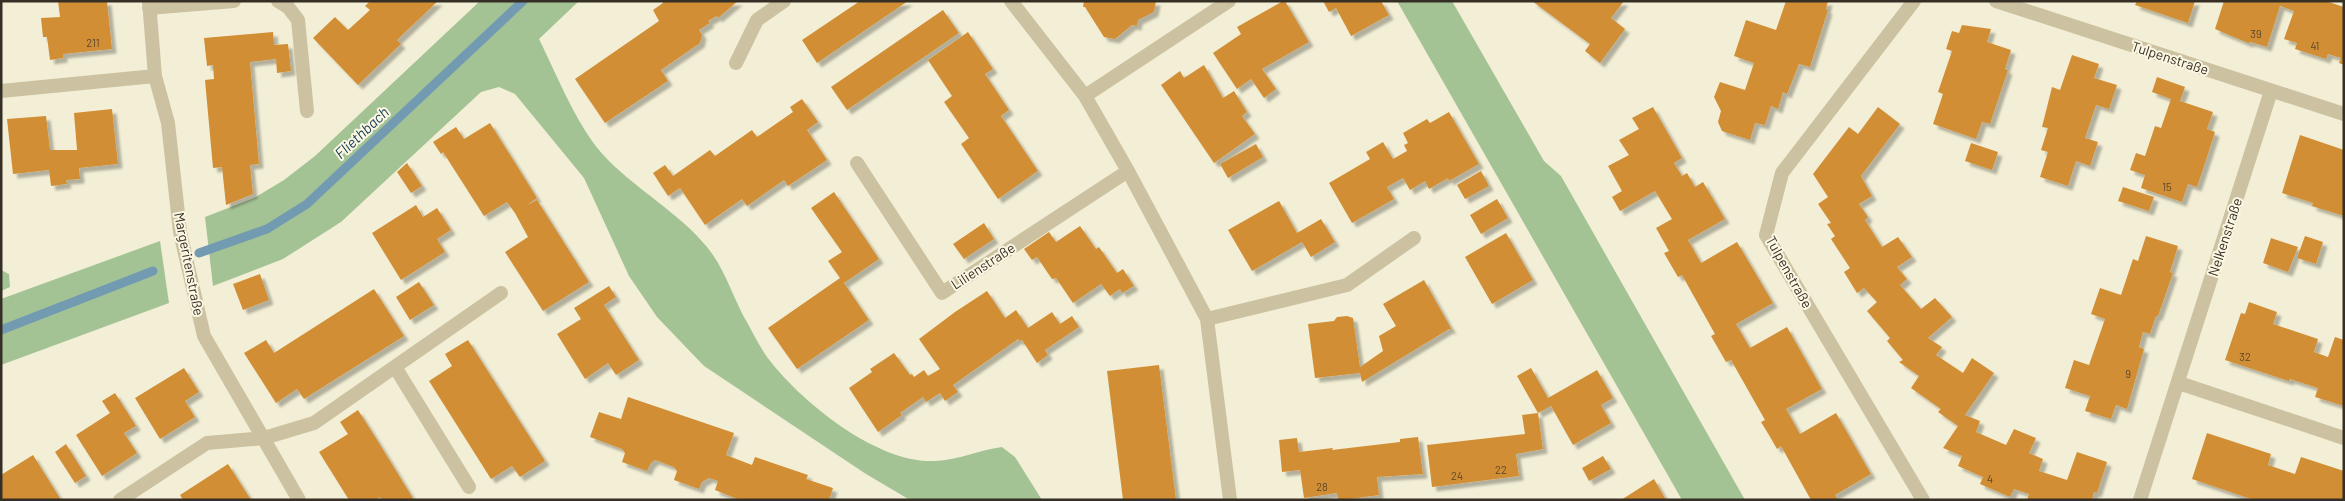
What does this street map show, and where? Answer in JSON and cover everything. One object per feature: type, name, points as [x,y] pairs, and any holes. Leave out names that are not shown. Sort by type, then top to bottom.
[{"type":"street","name":"Margeritenstraße","points":[[234,1],[149,4],[155,76],[168,123],[180,232],[204,336],[299,500]]},
{"type":"street","points":[[278,1],[288,7],[298,20],[307,111]]},
{"type":"street","points":[[736,62],[757,20],[784,1]]},
{"type":"street","points":[[1011,1],[1085,96],[1128,171],[1207,319],[1230,500]]},
{"type":"street","points":[[1085,96],[1229,1]]},
{"type":"street","name":"Tulpenstraße","points":[[1914,1],[1782,172],[1766,236],[1923,500]]},
{"type":"street","name":"Tulpenstraße","points":[[1996,1],[2344,114]]},
{"type":"street","points":[[1,91],[155,76]]},
{"type":"street","name":"Nelkenstraße","points":[[2140,500],[2271,91]]},
{"type":"street","name":"Lilienstraße","points":[[858,163],[942,293],[1128,171]]},
{"type":"street","points":[[1207,319],[1347,285],[1414,238]]},
{"type":"street","points":[[120,500],[207,443],[264,438],[314,423],[501,293]]},
{"type":"street","points":[[395,367],[469,488]]},
{"type":"street","points":[[2179,383],[2344,438]]},
{"type":"green space","points":[[480,1],[579,1],[539,39],[578,119],[597,148],[608,160],[672,213],[707,247],[719,265],[764,353],[781,374],[819,410],[865,441],[889,452],[912,459],[944,460],[1002,447],[1015,457],[1042,500],[910,500],[866,474],[704,366],[657,317],[629,276],[584,178],[515,94],[499,87],[481,92],[341,222],[283,259],[213,286],[205,217],[254,198],[284,180],[315,156]]},
{"type":"green space","points":[[1397,1],[1452,1],[1544,161],[1561,176],[1745,500],[1682,500]]},
{"type":"green space","points":[[160,241],[169,303],[1,365],[1,299]]},
{"type":"green space","points":[[1,270],[9,274],[10,287],[1,291]]},
{"type":"building","points":[[58,1],[107,1],[112,49],[63,54],[63,58],[50,60],[47,37],[43,37],[41,18],[60,17]]},
{"type":"building","points":[[370,1],[438,1],[397,40],[401,44],[358,85],[313,38],[335,17],[348,30],[370,10],[365,6]]},
{"type":"building","points":[[662,1],[738,1],[718,18],[717,16],[708,21],[710,23],[699,30],[702,35],[700,43],[661,70],[668,81],[605,123],[575,79],[659,21],[653,10],[663,3]]},
{"type":"building","points":[[860,1],[908,1],[817,63],[802,40]]},
{"type":"building","points":[[1084,1],[1156,1],[1154,12],[1138,20],[1137,26],[1132,25],[1115,39],[1104,37],[1085,7],[1083,7]]},
{"type":"building","points":[[1285,1],[1309,42],[1262,69],[1276,89],[1264,98],[1251,79],[1237,89],[1213,53],[1241,34],[1237,27]]},
{"type":"building","points":[[1323,1],[1381,1],[1389,15],[1351,36],[1336,8],[1329,12]]},
{"type":"building","points":[[1532,1],[1624,1],[1611,18],[1625,29],[1600,63],[1585,51],[1590,44]]},
{"type":"building","points":[[1786,1],[1828,1],[1826,9],[1828,10],[1810,67],[1799,64],[1787,94],[1783,92],[1778,109],[1771,106],[1765,125],[1755,123],[1750,140],[1722,131],[1718,122],[1721,111],[1714,97],[1720,82],[1745,90],[1754,63],[1734,56],[1746,20],[1776,30]]},
{"type":"building","points":[[2137,1],[2195,1],[2188,23],[2135,5]]},
{"type":"building","points":[[2224,1],[2326,1],[2344,7],[2344,65],[2339,63],[2341,58],[2328,54],[2326,59],[2295,49],[2297,43],[2284,39],[2294,11],[2280,6],[2267,47],[2251,42],[2248,43],[2215,29]]},
{"type":"building","points":[[943,10],[959,33],[847,110],[831,87]]},
{"type":"building","points":[[1962,25],[1991,29],[1987,42],[2011,50],[2005,69],[2008,70],[1990,124],[1982,122],[1976,139],[1933,124],[1943,94],[1938,92],[1952,51],[1946,49],[1952,31],[1959,33]]},
{"type":"building","points":[[273,32],[274,45],[288,44],[291,71],[277,73],[276,59],[250,62],[259,164],[250,165],[253,194],[226,205],[222,167],[213,168],[205,80],[214,79],[213,65],[207,66],[204,38]]},
{"type":"building","points":[[968,32],[993,69],[985,74],[1009,110],[1001,116],[1038,171],[998,199],[961,144],[969,138],[944,102],[952,96],[928,60]]},
{"type":"building","points":[[2072,55],[2099,64],[2094,78],[2117,85],[2109,109],[2096,105],[2085,138],[2098,142],[2090,166],[2076,161],[2068,186],[2040,177],[2048,152],[2041,150],[2048,128],[2042,127],[2052,87],[2060,90]]},
{"type":"building","points":[[1204,65],[1223,98],[1234,91],[1247,112],[1242,116],[1255,134],[1214,163],[1161,85],[1180,71],[1184,78]]},
{"type":"building","points":[[2157,77],[2185,87],[2180,101],[2213,112],[2207,129],[2215,132],[2197,187],[2188,184],[2182,202],[2141,188],[2145,175],[2130,170],[2136,153],[2145,156],[2155,126],[2161,128],[2171,99],[2152,92]]},
{"type":"building","points":[[802,99],[818,122],[807,130],[827,160],[788,186],[784,180],[747,206],[742,199],[705,225],[680,188],[668,196],[653,173],[665,165],[673,176],[710,150],[715,156],[752,130],[757,137],[793,112],[790,107]]},
{"type":"building","points":[[1653,107],[1682,158],[1674,163],[1682,176],[1687,173],[1695,187],[1703,182],[1725,219],[1688,240],[1701,263],[1737,242],[1773,303],[1736,324],[1750,348],[1787,327],[1822,389],[1786,409],[1800,434],[1836,413],[1871,474],[1835,495],[1838,500],[1811,500],[1781,446],[1777,449],[1761,422],[1765,420],[1731,360],[1726,362],[1711,336],[1715,334],[1682,275],[1678,277],[1664,253],[1669,251],[1656,228],[1672,219],[1655,191],[1620,211],[1612,197],[1622,191],[1608,166],[1629,155],[1619,140],[1639,129],[1632,118]]},
{"type":"building","points":[[1878,107],[1900,124],[1861,176],[1872,196],[1859,204],[1868,217],[1865,220],[1882,247],[1898,237],[1912,257],[1897,267],[1907,279],[1900,285],[1921,309],[1935,298],[1952,317],[1928,338],[1942,347],[1936,355],[1963,373],[1972,358],[1994,373],[1965,415],[1980,421],[1976,432],[2006,445],[2014,429],[2036,438],[2029,453],[2043,459],[2039,471],[2067,480],[2077,452],[2107,462],[2097,493],[2094,492],[2092,500],[2027,500],[2029,494],[2014,489],[2010,497],[1980,484],[1983,477],[1958,466],[1962,456],[1943,448],[1958,426],[1938,412],[1941,409],[1911,388],[1919,376],[1899,362],[1903,360],[1887,341],[1890,338],[1867,311],[1877,302],[1864,288],[1857,293],[1844,272],[1850,268],[1831,239],[1835,236],[1827,224],[1831,223],[1818,204],[1828,197],[1813,174],[1849,127],[1858,134]]},
{"type":"building","points":[[112,109],[118,164],[79,168],[80,179],[66,180],[67,184],[51,186],[49,170],[13,174],[7,119],[46,116],[50,150],[77,150],[74,113]]},
{"type":"building","points":[[1449,112],[1479,164],[1449,181],[1448,178],[1429,189],[1425,181],[1410,190],[1403,178],[1387,187],[1394,199],[1352,223],[1329,183],[1370,159],[1366,152],[1383,142],[1393,159],[1407,151],[1404,145],[1408,143],[1403,133],[1427,119],[1430,123]]},
{"type":"building","points":[[490,123],[537,198],[527,205],[537,200],[589,282],[543,311],[505,252],[528,237],[515,213],[507,202],[484,216],[443,152],[441,154],[433,142],[456,127],[464,139]]},
{"type":"building","points":[[2300,135],[2344,150],[2344,216],[2312,206],[2313,203],[2282,193]]},
{"type":"building","points":[[1971,143],[1998,152],[1992,170],[1965,161]]},
{"type":"building","points":[[1256,144],[1263,157],[1228,178],[1220,164]]},
{"type":"building","points":[[407,163],[422,186],[411,193],[397,172]]},
{"type":"building","points":[[1481,171],[1489,186],[1465,199],[1457,185]]},
{"type":"building","points":[[2123,187],[2154,197],[2149,211],[2118,201]]},
{"type":"building","points":[[834,192],[879,259],[844,283],[869,320],[797,369],[768,328],[840,278],[828,261],[842,252],[811,208]]},
{"type":"building","points":[[1497,199],[1508,218],[1481,234],[1470,215]]},
{"type":"building","points":[[1279,201],[1297,233],[1321,219],[1335,242],[1311,257],[1302,242],[1252,271],[1228,230]]},
{"type":"building","points":[[416,205],[423,217],[437,208],[451,230],[437,239],[445,252],[401,280],[372,233]]},
{"type":"building","points":[[984,223],[994,239],[964,259],[953,244]]},
{"type":"building","points":[[1080,226],[1096,249],[1099,247],[1117,273],[1123,269],[1134,286],[1122,293],[1120,289],[1110,296],[1101,284],[1073,303],[1056,278],[1052,279],[1037,257],[1032,260],[1024,249],[1049,232],[1056,242]]},
{"type":"building","points":[[1506,233],[1533,280],[1492,304],[1465,257]]},
{"type":"building","points":[[2146,236],[2178,246],[2170,272],[2173,273],[2150,334],[2143,332],[2139,347],[2144,349],[2127,409],[2116,405],[2111,419],[2085,411],[2090,396],[2065,388],[2074,360],[2089,365],[2105,319],[2091,314],[2100,288],[2121,295],[2133,259],[2138,261]]},
{"type":"building","points":[[2305,236],[2323,242],[2316,264],[2297,258]]},
{"type":"building","points":[[2271,238],[2298,247],[2288,272],[2263,263]]},
{"type":"building","points":[[260,274],[269,300],[243,310],[233,284]]},
{"type":"building","points":[[1424,280],[1452,330],[1449,329],[1362,382],[1360,373],[1315,378],[1308,324],[1334,321],[1337,317],[1347,316],[1353,318],[1360,367],[1383,351],[1379,336],[1396,326],[1383,304]]},
{"type":"building","points":[[419,282],[434,305],[410,320],[396,297]]},
{"type":"building","points":[[609,286],[616,297],[604,305],[639,360],[616,375],[608,363],[585,379],[557,334],[581,319],[574,308]]},
{"type":"building","points":[[374,289],[404,336],[304,399],[297,389],[276,403],[244,353],[266,340],[274,353]]},
{"type":"building","points":[[987,291],[1005,318],[1016,310],[1028,328],[1052,312],[1060,324],[1072,316],[1079,327],[1045,350],[1048,355],[1037,363],[1022,340],[1019,341],[1018,339],[953,385],[958,392],[945,401],[940,393],[926,402],[923,397],[878,432],[849,388],[872,372],[870,369],[894,353],[910,375],[912,374],[914,377],[924,370],[928,376],[940,369],[919,339]]},
{"type":"building","points":[[2249,302],[2277,312],[2273,324],[2318,339],[2314,352],[2328,357],[2335,337],[2344,340],[2344,406],[2315,397],[2318,388],[2290,379],[2289,381],[2225,360],[2241,313],[2245,314]]},
{"type":"building","points":[[468,340],[545,461],[520,477],[512,466],[491,479],[429,381],[452,366],[445,354]]},
{"type":"building","points":[[1159,365],[1176,500],[1123,500],[1107,371]]},
{"type":"building","points":[[184,368],[199,392],[185,401],[195,417],[160,439],[135,398]]},
{"type":"building","points":[[1531,368],[1548,398],[1597,370],[1613,398],[1601,405],[1611,423],[1573,445],[1551,406],[1538,413],[1517,376]]},
{"type":"building","points":[[115,393],[136,426],[124,433],[137,453],[102,476],[76,435],[110,413],[102,401]]},
{"type":"building","points":[[628,397],[734,433],[726,455],[752,465],[755,457],[808,475],[806,479],[833,488],[829,500],[740,500],[715,490],[718,481],[709,478],[702,482],[699,489],[674,480],[677,471],[674,467],[655,460],[647,471],[622,462],[625,453],[622,449],[590,437],[599,412],[621,419]]},
{"type":"building","points":[[358,410],[414,500],[382,500],[380,497],[375,500],[349,500],[319,452],[348,434],[340,422]]},
{"type":"building","points":[[1538,413],[1543,449],[1516,454],[1519,476],[1432,487],[1427,445],[1525,434],[1522,415]]},
{"type":"building","points":[[2207,433],[2271,454],[2268,465],[2295,474],[2301,457],[2344,471],[2344,500],[2254,500],[2192,479]]},
{"type":"building","points":[[1418,437],[1423,474],[1377,477],[1379,495],[1338,500],[1337,493],[1304,498],[1300,470],[1282,472],[1279,440],[1297,438],[1299,452],[1400,442],[1400,439]]},
{"type":"building","points":[[66,444],[86,476],[75,483],[55,452]]},
{"type":"building","points":[[33,455],[61,500],[1,500],[1,475]]},
{"type":"building","points":[[1603,456],[1611,469],[1589,481],[1582,468]]},
{"type":"building","points":[[228,464],[251,500],[183,500],[180,495]]},
{"type":"building","points":[[1654,479],[1666,500],[1621,500]]},
{"type":"waterway","name":"Fliethbach","points":[[199,253],[267,229],[307,204],[523,1]]},
{"type":"waterway","name":"Fliethbach","points":[[1,330],[153,271]]}]
